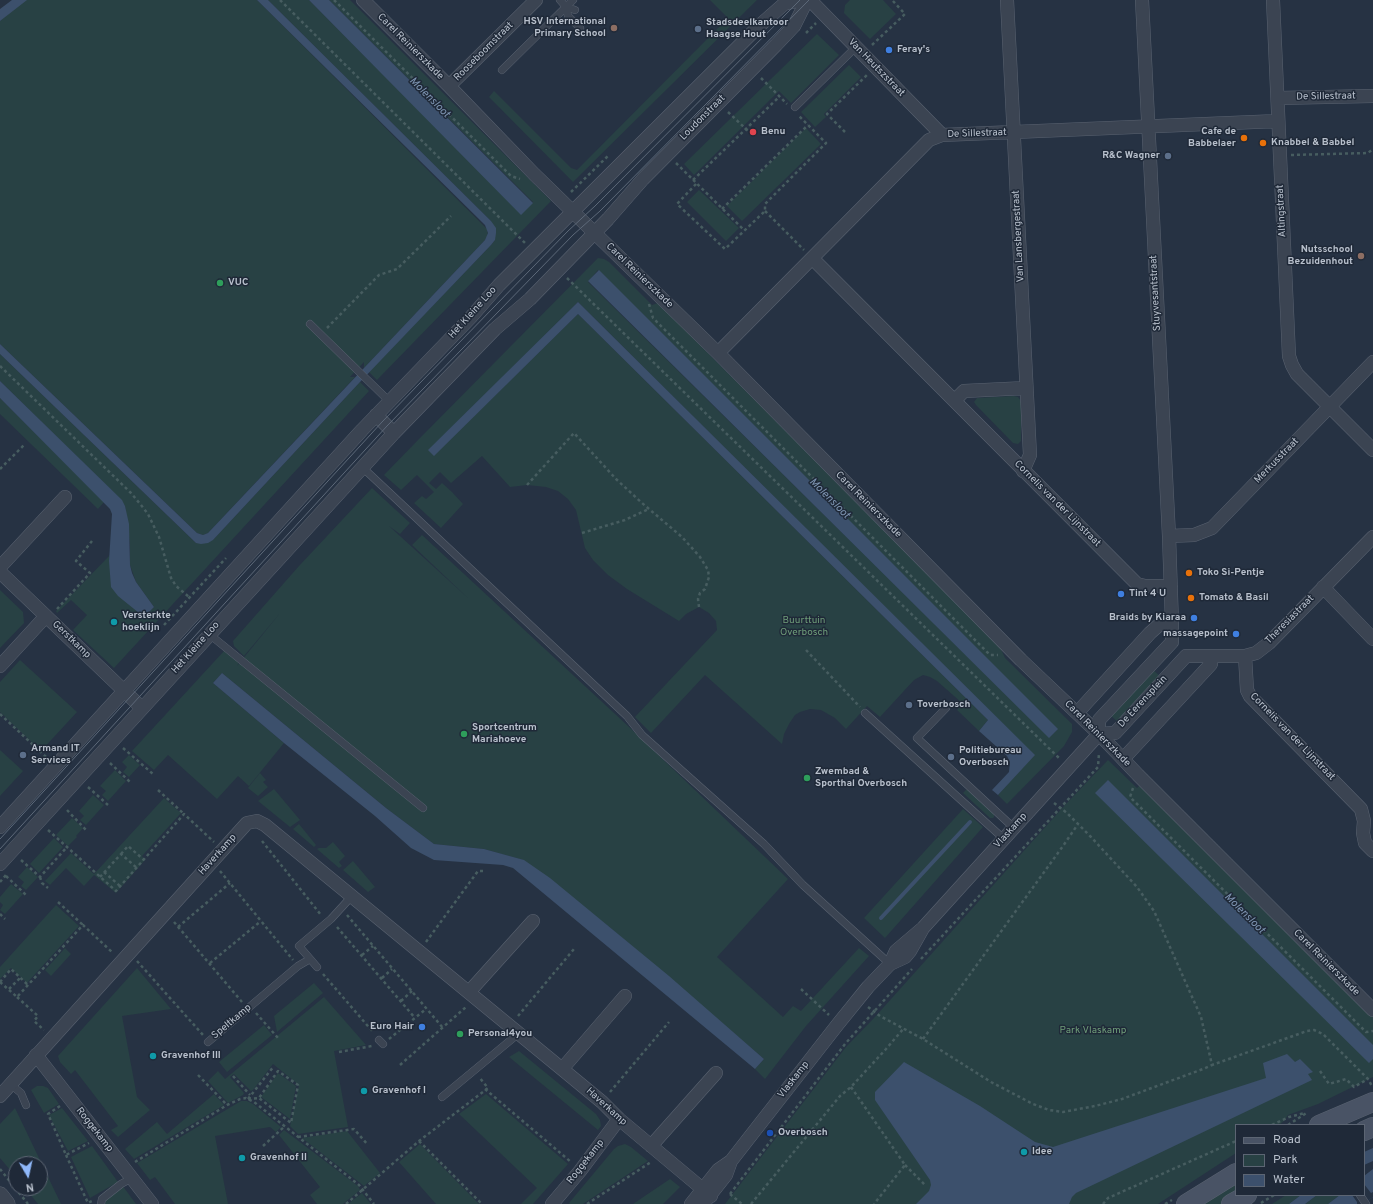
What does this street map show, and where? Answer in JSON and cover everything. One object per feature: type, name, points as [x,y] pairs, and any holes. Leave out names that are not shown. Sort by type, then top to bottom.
[{"type":"main road","points":[[1314,1118],[1373,1102]]},
{"type":"main road","points":[[1186,1204],[1235,1174]]},
{"type":"main road","points":[[1231,1204],[1245,1196]]},
{"type":"street","name":"Carel Reinierszkade","points":[[364,0],[450,86],[534,174],[718,353],[1016,655],[1099,734],[1373,1010]]},
{"type":"street","name":"Rooseboomstraat","points":[[450,86],[536,0]]},
{"type":"street","points":[[572,211],[759,26],[784,4],[799,0]]},
{"type":"street","name":"Loudonstraat","points":[[594,233],[643,179],[794,26],[807,0]]},
{"type":"street","name":"Van Heutszstraat","points":[[810,0],[942,135]]},
{"type":"street","name":"Van Lansbergestraat","points":[[1007,0],[1030,455],[1023,471]]},
{"type":"street","name":"Stuyvesantstraat","points":[[1142,0],[1147,126],[1171,586]]},
{"type":"street","name":"Altingstraat","points":[[1273,0],[1289,356],[1297,374],[1373,450]]},
{"type":"street","name":"De Sillestraat","points":[[1278,98],[1373,96]]},
{"type":"street","name":"De Sillestraat","points":[[718,353],[929,140],[942,135],[1278,121]]},
{"type":"street","name":"Het Kleine Loo","points":[[0,827],[389,401],[471,317],[499,285],[572,211]]},
{"type":"street","name":"Het Kleine Loo","points":[[6,870],[142,708],[362,467],[495,329],[530,299],[594,233]]},
{"type":"street","name":"Cornelis van der Lijnstraat","points":[[812,258],[1137,584],[1145,586],[1171,586]]},
{"type":"street","name":"Merkusstraat","points":[[1169,536],[1194,535],[1212,528],[1373,362]]},
{"type":"street","points":[[954,400],[964,391],[1026,388]]},
{"type":"street","points":[[376,415],[394,433]]},
{"type":"street","points":[[0,567],[65,497]]},
{"type":"street","name":"Theresiastraat","points":[[1186,656],[1245,656],[1256,653],[1269,643],[1373,537]]},
{"type":"street","name":"Gerstkamp","points":[[0,572],[142,708]]},
{"type":"street","points":[[1171,586],[1172,642],[1186,656]]},
{"type":"street","points":[[1323,587],[1373,639]]},
{"type":"street","points":[[0,666],[47,617]]},
{"type":"street","points":[[1077,713],[1150,633],[1159,625],[1172,624]]},
{"type":"street","name":"De Eerensplein","points":[[1172,642],[1099,720],[1099,734],[1115,733],[1186,656]]},
{"type":"street","points":[[1123,759],[1211,664],[1210,656]]},
{"type":"street","name":"Cornelis van der Lijnstraat","points":[[1245,656],[1247,690],[1250,696],[1373,820]]},
{"type":"street","name":"Vlaskamp","points":[[691,1204],[706,1197],[718,1170],[731,1161],[858,999],[890,964],[896,951],[923,928],[1099,734]]},
{"type":"street","points":[[1361,809],[1364,821],[1363,833],[1366,843],[1373,851]]},
{"type":"street","name":"Haverkamp","points":[[0,1096],[247,823],[257,821],[265,825],[602,1102],[706,1197]]},
{"type":"street","points":[[472,995],[533,921]]},
{"type":"street","name":"Vlaskamp","points":[[890,964],[905,957],[913,947],[923,928]]},
{"type":"street","points":[[562,1069],[625,996]]},
{"type":"street","name":"Roggekamp","points":[[36,1055],[152,1204]]},
{"type":"street","points":[[650,1146],[716,1073]]},
{"type":"street","name":"Roggekamp","points":[[552,1204],[619,1119]]},
{"type":"street","points":[[0,1195],[7,1204]]},
{"type":"lane","points":[[560,0],[566,7],[568,16],[580,28]]},
{"type":"lane","points":[[502,70],[573,0]]},
{"type":"lane","points":[[566,7],[574,10]]},
{"type":"lane","points":[[794,109],[860,51]]},
{"type":"lane","points":[[310,324],[389,401]]},
{"type":"lane","points":[[362,467],[627,716],[642,735],[764,844],[803,885],[890,964]]},
{"type":"lane","points":[[209,634],[423,808]]},
{"type":"lane","points":[[946,708],[917,738],[1014,828]]},
{"type":"lane","points":[[865,713],[1004,839]]},
{"type":"lane","points":[[317,967],[299,946],[331,919],[352,896]]},
{"type":"lane","name":"Speltkamp","points":[[208,1042],[298,966],[310,959]]},
{"type":"lane","points":[[442,1097],[474,1071],[514,1030]]},
{"type":"lane","points":[[10,1084],[21,1093],[26,1105]]},
{"type":"lane","points":[[101,1204],[102,1200],[121,1184],[128,1173]]},
{"type":"path","points":[[280,0],[532,251]]},
{"type":"path","points":[[334,0],[511,176],[518,179],[526,178],[534,174]]},
{"type":"path","points":[[860,51],[905,14],[892,0]]},
{"type":"path","points":[[803,36],[824,14]]},
{"type":"path","points":[[696,184],[678,204],[725,249],[765,211],[766,204],[826,143],[794,109],[779,97],[761,78],[765,74]]},
{"type":"path","points":[[845,132],[827,114],[862,80]]},
{"type":"path","points":[[693,180],[747,130],[779,97]]},
{"type":"path","points":[[722,116],[728,111],[747,130]]},
{"type":"path","points":[[722,209],[808,125]]},
{"type":"path","points":[[1279,149],[1368,153],[1373,149]]},
{"type":"path","points":[[681,158],[676,163],[744,230]]},
{"type":"path","points":[[765,211],[812,258]]},
{"type":"path","points":[[321,334],[379,275],[397,269],[451,216]]},
{"type":"path","points":[[558,270],[1070,767]]},
{"type":"path","points":[[648,303],[653,318],[990,655]]},
{"type":"path","points":[[0,366],[131,493],[141,505],[148,514],[159,537],[171,578],[176,586],[189,597]]},
{"type":"path","points":[[527,485],[574,433],[616,479],[691,546],[705,563],[709,577],[705,589],[700,593],[698,599],[699,607]]},
{"type":"path","points":[[0,469],[24,445]]},
{"type":"path","points":[[582,533],[625,520],[648,509]]},
{"type":"path","points":[[47,617],[90,573],[76,561],[92,542]]},
{"type":"path","points":[[806,650],[865,713]]},
{"type":"path","points":[[0,714],[46,757]]},
{"type":"path","points":[[910,951],[920,961],[1098,767],[1099,734]]},
{"type":"path","points":[[118,752],[128,742]]},
{"type":"path","points":[[123,747],[153,774]]},
{"type":"path","points":[[105,767],[114,757]]},
{"type":"path","points":[[109,762],[130,782]]},
{"type":"path","points":[[83,790],[87,786],[108,805]]},
{"type":"path","points":[[158,790],[223,850]]},
{"type":"path","points":[[1045,794],[1078,824],[1137,887],[1154,911],[1202,1017],[1212,1064]]},
{"type":"path","points":[[1132,794],[1130,797],[1366,1032],[1373,1031]]},
{"type":"path","points":[[70,804],[65,809],[86,830]]},
{"type":"path","points":[[48,830],[116,891],[184,814]]},
{"type":"path","points":[[247,823],[324,918],[331,919],[415,1018]]},
{"type":"path","points":[[923,1039],[1059,853],[1078,824]]},
{"type":"path","points":[[43,835],[52,825]]},
{"type":"path","points":[[100,877],[128,846],[144,860]]},
{"type":"path","points":[[40,877],[67,847]]},
{"type":"path","points":[[121,854],[137,868]]},
{"type":"path","points":[[25,855],[20,860],[40,877],[42,883],[48,888]]},
{"type":"path","points":[[213,861],[298,966]]},
{"type":"path","points":[[0,882],[6,870],[26,895]]},
{"type":"path","points":[[419,952],[478,870],[484,871]]},
{"type":"path","points":[[104,872],[120,886]]},
{"type":"path","points":[[178,927],[230,883]]},
{"type":"path","name":"Speltkamp","points":[[58,902],[83,925],[126,958],[208,1042]]},
{"type":"path","points":[[341,908],[443,1028]]},
{"type":"path","points":[[166,913],[278,1038]]},
{"type":"path","points":[[0,914],[5,918]]},
{"type":"path","points":[[210,963],[261,922]]},
{"type":"path","points":[[17,997],[83,925]]},
{"type":"path","points":[[362,955],[373,946]]},
{"type":"path","points":[[514,1030],[574,949]]},
{"type":"path","points":[[730,1194],[845,1044],[915,966]]},
{"type":"path","points":[[317,967],[381,1042]]},
{"type":"path","points":[[28,985],[11,969],[0,982],[38,1016],[34,1021],[52,1038]]},
{"type":"path","points":[[382,978],[392,969]]},
{"type":"path","points":[[9,989],[20,978]]},
{"type":"path","points":[[801,989],[838,1024]]},
{"type":"path","points":[[401,1001],[412,991]]},
{"type":"path","points":[[400,1065],[443,1028],[472,995]]},
{"type":"path","points":[[858,999],[894,1024],[923,1039],[990,1082],[1049,1110],[1063,1112],[1122,1099],[1203,1069],[1212,1064],[1307,1031],[1314,1030],[1323,1034],[1368,1079],[1372,1086]]},
{"type":"path","points":[[338,1052],[381,1042],[426,1009]]},
{"type":"path","points":[[602,1102],[669,1022]]},
{"type":"path","points":[[751,1204],[840,1096],[851,1087],[904,1028]]},
{"type":"path","points":[[248,1099],[274,1066]]},
{"type":"path","points":[[346,1204],[419,1140],[488,1088],[474,1071]]},
{"type":"path","points":[[1320,1071],[1329,1084],[1346,1079],[1354,1087],[1368,1079]]},
{"type":"path","points":[[128,1173],[227,1106],[240,1099],[259,1098],[291,1123],[298,1085],[278,1072],[259,1098]]},
{"type":"path","points":[[198,1075],[227,1106]]},
{"type":"path","points":[[233,1076],[250,1095]]},
{"type":"path","points":[[851,1087],[905,1165],[926,1186]]},
{"type":"path","points":[[485,1090],[580,1170]]},
{"type":"path","points":[[248,1099],[285,1126],[359,1185],[374,1204]]},
{"type":"path","points":[[71,1100],[48,1114],[88,1203]]},
{"type":"path","points":[[1274,1124],[1289,1117],[1314,1118]]},
{"type":"path","points":[[1292,1124],[1314,1118]]},
{"type":"path","points":[[263,1146],[285,1126]]},
{"type":"path","points":[[298,1137],[354,1129],[368,1145]]},
{"type":"path","points":[[66,1154],[100,1138]]},
{"type":"path","points":[[419,1140],[482,1204]]},
{"type":"path","points":[[1103,1204],[1108,1198],[1235,1141]]},
{"type":"path","points":[[587,1204],[661,1155]]},
{"type":"path","points":[[874,1204],[905,1165]]},
{"type":"path","points":[[0,1169],[28,1204]]},
{"type":"path","points":[[1259,1204],[1272,1196]]},
{"type":"green space","name":"VUC","points":[[24,0],[257,0],[487,229],[488,236],[485,240],[364,368],[364,362],[350,377],[355,377],[208,533],[203,535],[197,533],[0,344],[0,21]]},
{"type":"green space","points":[[268,0],[309,0],[521,214],[533,202],[329,0],[350,0],[551,201],[377,380],[369,372],[495,240],[491,221]]},
{"type":"green space","points":[[710,0],[757,0],[573,182],[489,97],[494,91],[571,168],[577,170],[728,18]]},
{"type":"green space","points":[[850,0],[883,0],[896,14],[870,39],[844,13],[845,5]]},
{"type":"green space","points":[[817,34],[839,55],[791,103],[779,91],[694,175],[684,164]]},
{"type":"green space","points":[[849,65],[861,77],[824,114],[826,117],[815,127],[801,112]]},
{"type":"green space","points":[[806,128],[821,144],[742,221],[727,206]]},
{"type":"green space","points":[[699,190],[739,228],[726,241],[687,202]]},
{"type":"green space","name":"Buurttuin Overbosch","points":[[598,258],[604,259],[609,262],[652,305],[658,303],[999,645],[1005,658],[1072,724],[1072,732],[1064,746],[1007,804],[998,795],[1034,755],[578,302],[429,450],[434,455],[578,314],[988,720],[979,731],[957,710],[962,703],[937,681],[923,675],[914,680],[880,717],[867,706],[846,729],[835,718],[821,710],[810,709],[800,712],[795,715],[789,724],[784,734],[782,744],[705,675],[651,733],[635,717],[717,630],[716,621],[709,613],[699,607],[686,614],[679,621],[627,589],[608,575],[593,560],[585,548],[576,510],[568,499],[558,491],[546,487],[527,485],[510,487],[482,456],[451,483],[440,472],[429,483],[436,489],[442,483],[463,504],[441,528],[414,503],[422,496],[426,499],[434,492],[417,475],[401,490],[384,475]],"holes":[[[598,270],[1057,729],[1049,737],[588,282]]]},
{"type":"green space","points":[[0,354],[196,543],[213,540],[360,382],[369,391],[114,668],[73,630],[87,615],[71,600],[57,613],[56,611],[110,555],[109,561],[144,617],[154,607],[136,582],[130,565],[130,544],[125,506],[121,500],[0,381]]},
{"type":"green space","points":[[1018,397],[1021,401],[1021,441],[1018,444],[1013,443],[974,402],[977,398]]},
{"type":"green space","points":[[0,398],[104,502],[98,509],[0,414]]},
{"type":"green space","name":"Sportcentrum Mariahoeve","points":[[372,488],[410,523],[400,534],[389,526],[469,599],[412,545],[422,535],[628,726],[788,879],[717,957],[783,1017],[793,1006],[801,1011],[859,948],[869,956],[806,1026],[765,1079],[755,1069],[764,1059],[608,926],[523,860],[484,849],[434,844],[386,808],[222,673],[213,683],[284,743],[249,786],[238,776],[217,799],[168,755],[154,770],[132,751],[224,651],[239,662],[237,666],[281,612],[244,656],[234,646],[233,641],[299,566]]},
{"type":"green space","points":[[0,590],[23,612],[24,623],[0,648]]},
{"type":"green space","points":[[20,660],[77,712],[41,751],[0,712],[0,682]]},
{"type":"green space","points":[[1152,669],[1161,677],[1119,723],[1110,715]]},
{"type":"green space","points":[[0,750],[23,771],[0,796]]},
{"type":"green space","points":[[129,755],[140,765],[129,777],[123,772],[127,767],[122,762]]},
{"type":"green space","name":"Park Vlaskamp","points":[[1108,760],[1137,788],[1140,785],[1373,1017],[1373,1077],[1318,1104],[1288,1115],[1280,1124],[1235,1124],[1235,1154],[1158,1204],[725,1204],[846,1047],[874,1018],[1065,805]]},
{"type":"green space","points":[[115,770],[126,781],[108,801],[102,795],[106,791],[100,786]]},
{"type":"green space","points":[[260,773],[266,780],[263,782],[268,787],[258,796],[248,788]]},
{"type":"green space","points":[[274,789],[300,820],[290,827],[258,801]]},
{"type":"green space","points":[[967,789],[994,814],[993,818],[990,818],[963,793]]},
{"type":"green space","points":[[93,795],[104,805],[86,825],[80,820],[84,816],[79,811]]},
{"type":"green space","points":[[164,798],[181,813],[142,856],[145,860],[116,893],[94,875],[84,886],[66,868],[50,885],[45,881],[71,853],[94,874]]},
{"type":"green space","points":[[963,809],[983,827],[885,938],[864,918]]},
{"type":"green space","points":[[72,818],[83,828],[68,846],[56,835]]},
{"type":"green space","points":[[299,824],[316,845],[314,847],[293,829]]},
{"type":"green space","points":[[54,838],[63,847],[39,873],[30,864]]},
{"type":"green space","points":[[333,842],[345,856],[339,862],[342,866],[339,868],[317,849],[326,848]]},
{"type":"green space","points":[[353,861],[375,887],[368,892],[343,870]]},
{"type":"green space","points":[[27,867],[38,877],[26,890],[21,886],[24,882],[18,877]]},
{"type":"green space","points":[[11,884],[23,894],[5,914],[0,910],[3,905],[0,902],[0,897]]},
{"type":"green space","points":[[56,905],[79,926],[27,983],[11,968],[0,979],[0,967]]},
{"type":"green space","points":[[65,948],[71,954],[51,976],[45,970]]},
{"type":"green space","points":[[137,968],[171,1009],[122,1016],[137,1097],[150,1110],[118,1137],[111,1130],[118,1126],[75,1070],[71,1074],[60,1062],[58,1056]]},
{"type":"green space","points":[[314,983],[323,993],[277,1032],[274,1016]]},
{"type":"green space","points":[[324,997],[366,1045],[334,1051],[348,1127],[298,1134],[290,1126],[299,1085],[273,1064],[251,1091],[234,1074],[230,1077],[244,1093],[228,1103],[208,1081],[218,1071],[225,1079]]},
{"type":"green space","points":[[264,1025],[272,1035],[227,1072],[219,1062]]},
{"type":"green space","points":[[519,1051],[596,1114],[600,1120],[601,1126],[598,1130],[509,1057]]},
{"type":"green space","points":[[278,1073],[296,1086],[290,1119],[261,1097]]},
{"type":"green space","points":[[37,1086],[48,1088],[59,1104],[44,1113],[31,1090]]},
{"type":"green space","points":[[214,1094],[224,1105],[134,1159],[125,1149],[157,1122],[167,1134]]},
{"type":"green space","points":[[486,1094],[568,1164],[533,1204],[521,1204],[537,1188],[459,1114]]},
{"type":"green space","points":[[241,1101],[247,1101],[253,1104],[281,1127],[276,1132],[270,1127],[215,1136],[228,1204],[175,1204],[155,1177],[150,1180],[137,1163]]},
{"type":"green space","points":[[15,1108],[38,1156],[8,1156],[8,1168],[0,1158],[0,1124]]},
{"type":"green space","points":[[62,1108],[88,1141],[68,1151],[49,1115]]},
{"type":"green space","points":[[284,1130],[358,1186],[360,1190],[343,1204],[317,1204],[310,1195],[320,1187],[279,1135]]},
{"type":"green space","points":[[347,1131],[380,1173],[364,1186],[302,1138]]},
{"type":"green space","points":[[420,1144],[479,1204],[436,1204],[399,1162]]},
{"type":"green space","points":[[625,1144],[648,1161],[583,1204],[570,1204],[569,1203],[614,1149]]},
{"type":"green space","points":[[92,1146],[118,1182],[90,1198],[71,1157]]},
{"type":"green space","points":[[48,1177],[61,1204],[38,1204],[32,1196],[48,1196]]},
{"type":"green space","points":[[670,1179],[680,1187],[663,1204],[633,1204]]},
{"type":"green space","points":[[1235,1182],[1235,1196],[1225,1204],[1199,1204]]},
{"type":"green space","points":[[122,1185],[136,1204],[105,1204],[106,1200]]},
{"type":"green space","points":[[362,1193],[371,1204],[348,1204]]},
{"type":"green space","points":[[1284,1196],[1300,1196],[1289,1204],[1272,1204]]},
{"type":"green space","points":[[1316,1196],[1339,1196],[1328,1204],[1305,1204]]},
{"type":"water","points":[[12,0],[27,0],[0,21],[0,9]]},
{"type":"water","points":[[257,0],[268,0],[491,221],[496,228],[496,233],[495,240],[491,245],[360,382],[213,540],[208,543],[201,544],[196,543],[0,354],[0,344],[197,533],[203,535],[208,533],[485,240],[488,233],[485,225]]},
{"type":"water","points":[[309,0],[329,0],[533,203],[521,215]]},
{"type":"water","points":[[599,270],[1058,729],[1049,738],[588,281]]},
{"type":"water","points":[[578,302],[1035,755],[998,795],[992,790],[1009,772],[1010,762],[1007,756],[979,731],[988,720],[578,314],[434,456],[428,450]]},
{"type":"water","points":[[0,381],[122,500],[129,524],[130,565],[132,573],[136,582],[154,607],[144,617],[118,596],[111,587],[109,561],[112,514],[110,509],[0,398]]},
{"type":"water","points":[[222,673],[386,808],[434,844],[484,849],[524,860],[550,878],[669,976],[764,1059],[755,1069],[513,868],[503,865],[434,860],[411,848],[375,816],[284,743],[213,683]]},
{"type":"water","points":[[1108,780],[1373,1045],[1373,1059],[1369,1063],[1095,793]]},
{"type":"water","points":[[1287,1054],[1295,1062],[1300,1059],[1313,1072],[1308,1074],[1312,1080],[1076,1193],[1072,1197],[1069,1204],[916,1204],[929,1191],[931,1185],[930,1180],[875,1100],[875,1092],[904,1062],[980,1106],[1035,1142],[1053,1147],[1266,1078],[1263,1063]]},
{"type":"water","points":[[1373,1148],[1373,1161],[1365,1165],[1365,1152]]},
{"type":"water","points":[[1373,1169],[1373,1197],[1363,1204],[1328,1204],[1339,1196],[1365,1196],[1365,1175]]},
{"type":"water","points":[[1300,1196],[1316,1196],[1305,1204],[1289,1204]]},
{"type":"pier","points":[[1365,1185],[1371,1193],[1373,1192],[1373,1197],[1363,1204],[1357,1204],[1353,1196],[1365,1196]]},
{"type":"waterway","points":[[881,918],[970,822]]},
{"type":"tram line","points":[[0,839],[382,422],[568,231],[595,206],[800,0]]},
{"type":"tram line","points":[[0,849],[387,426],[573,235],[600,211],[809,0]]},
{"type":"place","name":"HSV International Primary School","points":[[614,28]]},
{"type":"place","name":"Stadsdeelkantoor Haagse Hout","points":[[698,29]]},
{"type":"place","name":"Feray's","points":[[889,50]]},
{"type":"place","name":"Benu","points":[[753,132]]},
{"type":"place","name":"Cafe de Babbelaer","points":[[1244,138]]},
{"type":"place","name":"Knabbel & Babbel","points":[[1263,143]]},
{"type":"place","name":"R&C Wagner","points":[[1168,156]]},
{"type":"place","name":"Nutsschool Bezuidenhout","points":[[1361,256]]},
{"type":"place","name":"VUC","points":[[220,283]]},
{"type":"place","name":"Toko Si-Pentje","points":[[1189,573]]},
{"type":"place","name":"Tint 4 U","points":[[1121,594]]},
{"type":"place","name":"Tomato & Basil","points":[[1191,598]]},
{"type":"place","name":"Braids by Kiaraa","points":[[1194,618]]},
{"type":"place","name":"Versterkte hoeklijn","points":[[114,622]]},
{"type":"place","name":"massagepoint","points":[[1236,634]]},
{"type":"place","name":"Toverbosch","points":[[909,705]]},
{"type":"place","name":"Sportcentrum Mariahoeve","points":[[464,734]]},
{"type":"place","name":"Armand IT Services","points":[[23,755]]},
{"type":"place","name":"Politiebureau Overbosch","points":[[951,757]]},
{"type":"place","name":"Zwembad & Sporthal Overbosch","points":[[807,778]]},
{"type":"place","name":"Euro Hair","points":[[422,1027]]},
{"type":"place","name":"Personal4you","points":[[460,1034]]},
{"type":"place","name":"Gravenhof III","points":[[153,1056]]},
{"type":"place","name":"Gravenhof I","points":[[364,1091]]},
{"type":"place","name":"Overbosch","points":[[770,1133]]},
{"type":"place","name":"Idee","points":[[1024,1152]]},
{"type":"place","name":"Gravenhof II","points":[[242,1158]]},
{"type":"water label","name":"Molensloot","points":[[429,98]]},
{"type":"water label","name":"Molensloot","points":[[829,499]]},
{"type":"water label","name":"Molensloot","points":[[1244,914]]}]
